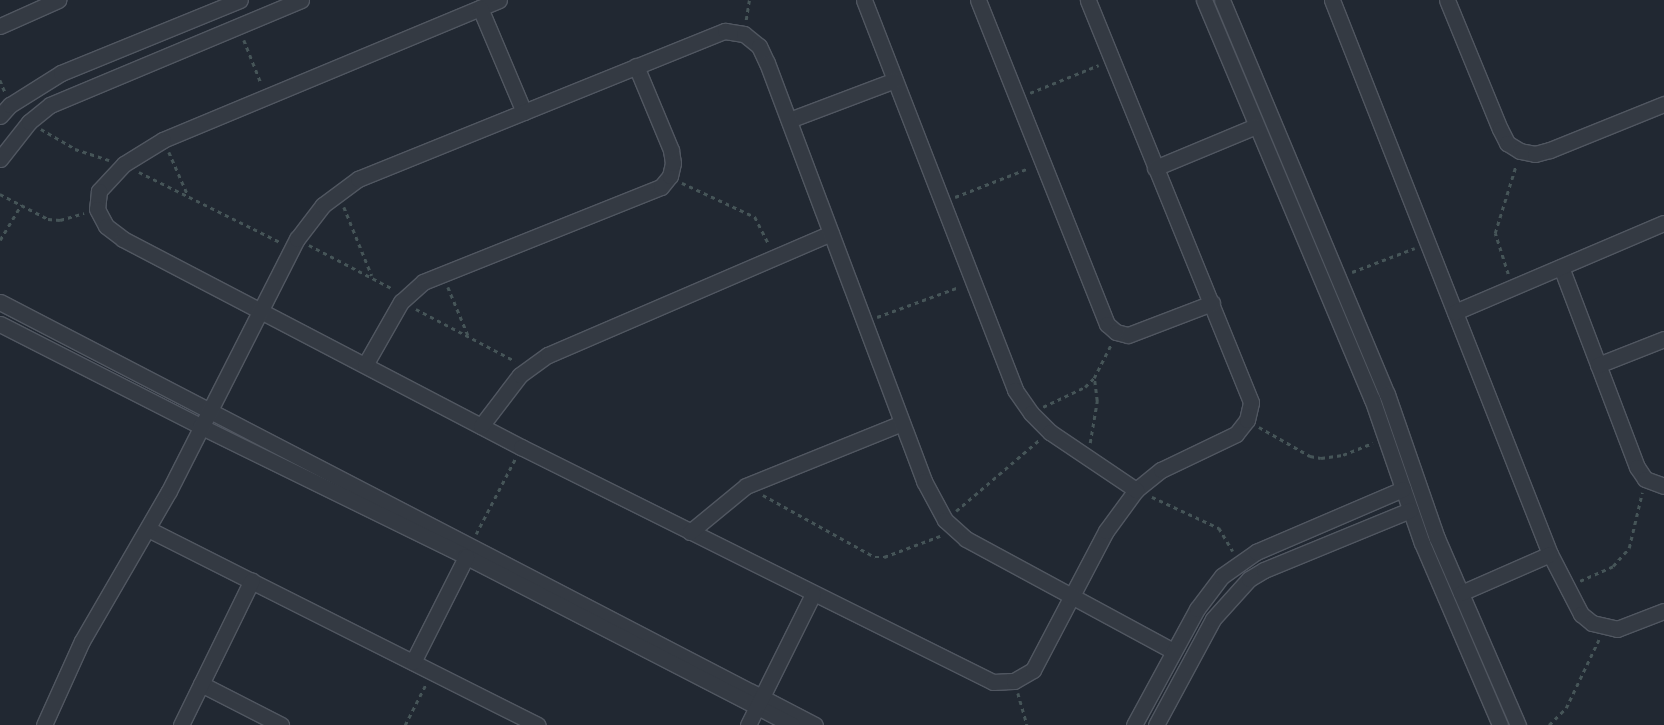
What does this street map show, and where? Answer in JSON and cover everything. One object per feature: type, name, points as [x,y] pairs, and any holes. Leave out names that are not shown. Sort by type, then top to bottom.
[{"type":"street","points":[[0,26],[58,0]]},
{"type":"street","points":[[0,116],[10,104],[61,73],[240,0]]},
{"type":"street","points":[[0,159],[29,122],[50,105],[301,0]]},
{"type":"street","points":[[499,0],[163,140],[124,164],[99,191],[97,209],[106,226],[123,239],[521,447],[973,674],[993,682],[1014,681],[1033,670],[1106,531],[1136,490],[1161,470],[1236,434],[1247,420],[1250,402],[1246,384],[1155,168],[1088,0]]},
{"type":"street","points":[[864,0],[1015,390],[1030,413],[1050,432],[1136,490]]},
{"type":"street","points":[[978,0],[1107,324],[1116,332],[1128,335],[1141,332],[1212,303]]},
{"type":"street","points":[[1204,0],[1385,439],[1422,543],[1500,725]]},
{"type":"street","points":[[1222,0],[1387,394],[1438,538],[1518,725]]},
{"type":"street","points":[[1332,0],[1550,554],[1581,614],[1592,623],[1605,628],[1629,626],[1664,611]]},
{"type":"street","points":[[1447,0],[1500,129],[1507,142],[1520,151],[1535,154],[1550,150],[1664,104]]},
{"type":"street","points":[[480,8],[524,112]]},
{"type":"street","points":[[44,725],[82,641],[148,529],[294,244],[323,205],[358,179],[725,31],[744,34],[759,46],[789,120],[932,502],[950,525],[1072,597],[1173,651]]},
{"type":"street","points":[[1228,62],[1244,56]]},
{"type":"street","points":[[365,366],[403,298],[423,282],[661,186],[670,176],[674,163],[671,150],[636,66]]},
{"type":"street","points":[[789,120],[895,80]]},
{"type":"street","points":[[1155,168],[1256,126]]},
{"type":"street","points":[[1455,312],[1664,223]]},
{"type":"street","points":[[481,426],[528,368],[548,355],[831,233]]},
{"type":"street","points":[[1561,267],[1637,466],[1645,479],[1664,486]]},
{"type":"street","points":[[0,302],[208,410],[468,552],[759,702],[815,725]]},
{"type":"street","points":[[0,324],[200,426],[468,552]]},
{"type":"street","points":[[1598,365],[1664,340]]},
{"type":"street","points":[[690,532],[746,486],[902,423]]},
{"type":"street","points":[[1134,725],[1173,651],[1208,592],[1238,563],[1256,552],[1403,489]]},
{"type":"street","points":[[1156,725],[1213,619],[1249,580],[1264,570],[1410,510]]},
{"type":"street","points":[[148,529],[538,725]]},
{"type":"street","points":[[1422,543],[1438,538]]},
{"type":"street","points":[[413,662],[468,552]]},
{"type":"street","points":[[1461,593],[1550,554]]},
{"type":"street","points":[[181,725],[252,580]]},
{"type":"street","points":[[748,725],[813,594]]},
{"type":"street","points":[[201,684],[281,725]]},
{"type":"street","points":[[759,702],[792,725]]},
{"type":"path","points":[[744,34],[749,0]]},
{"type":"path","points":[[238,26],[267,96]]},
{"type":"path","points":[[1017,98],[1112,60]]},
{"type":"path","points":[[29,122],[75,149],[124,164],[294,244],[372,278],[403,298],[528,368]]},
{"type":"path","points":[[163,140],[188,194]]},
{"type":"path","points":[[1514,287],[1495,233],[1520,151]]},
{"type":"path","points":[[942,202],[1043,163]]},
{"type":"path","points":[[670,176],[755,217],[774,258]]},
{"type":"path","points":[[338,192],[372,278]]},
{"type":"path","points":[[0,194],[54,220],[97,209]]},
{"type":"path","points":[[0,240],[21,205]]},
{"type":"path","points":[[1337,278],[1428,243]]},
{"type":"path","points":[[442,274],[469,336]]},
{"type":"path","points":[[864,322],[973,282]]},
{"type":"path","points":[[1030,413],[1074,393],[1094,378],[1116,332]]},
{"type":"path","points":[[1087,458],[1097,401],[1094,378]]},
{"type":"path","points":[[1247,420],[1310,456],[1321,458],[1343,455],[1385,439]]},
{"type":"path","points":[[746,486],[875,557],[884,557],[950,525],[1050,432]]},
{"type":"path","points":[[468,552],[521,447]]},
{"type":"path","points":[[1567,587],[1613,566],[1626,553],[1633,537],[1645,479]]},
{"type":"path","points":[[1136,490],[1219,528],[1238,563]]},
{"type":"path","points":[[1549,725],[1566,708],[1605,628]]},
{"type":"path","points":[[406,725],[432,672]]},
{"type":"path","points":[[1014,681],[1028,725]]}]
